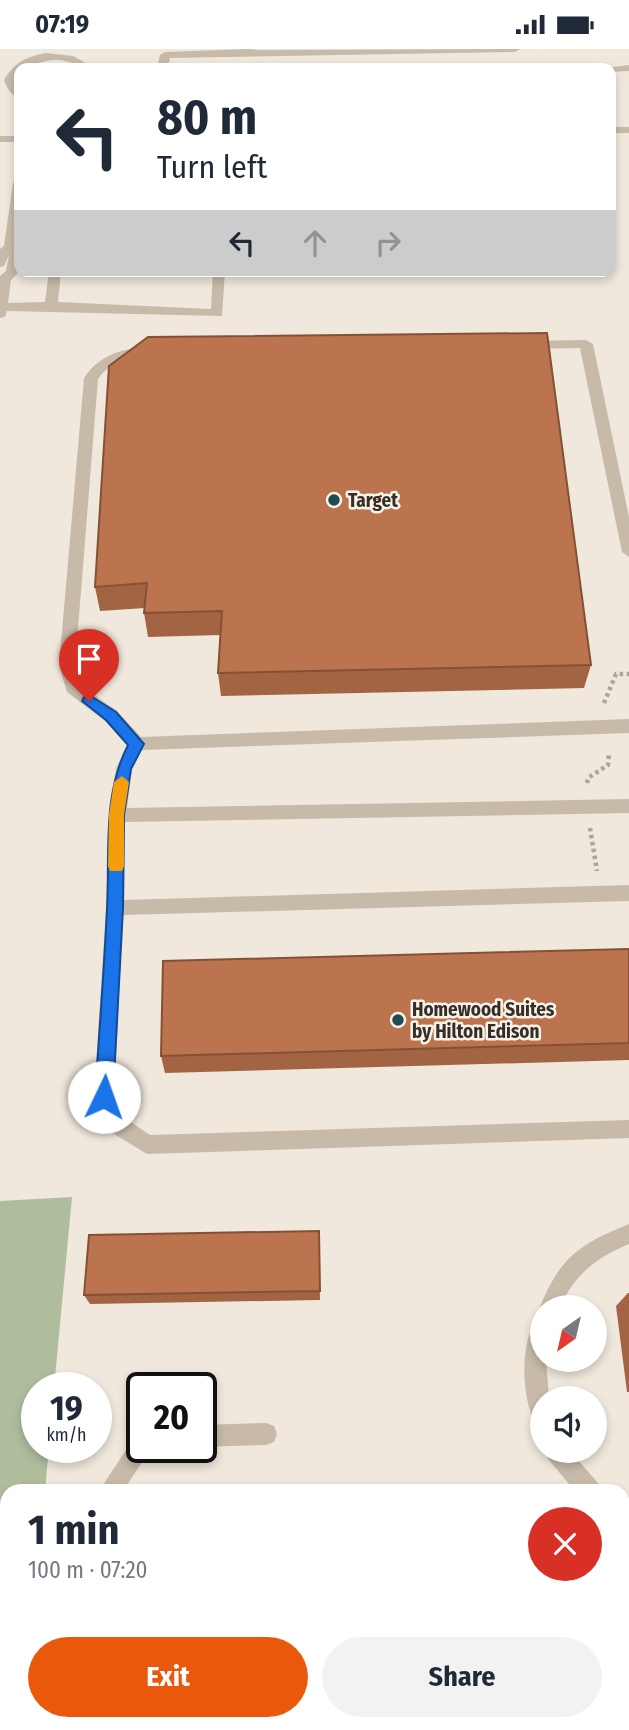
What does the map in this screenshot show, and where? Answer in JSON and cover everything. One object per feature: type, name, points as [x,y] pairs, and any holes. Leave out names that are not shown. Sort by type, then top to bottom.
[{"type":"street","points":[[163,63],[164,55],[254,51],[515,49]]},
{"type":"street","points":[[26,63],[55,56],[78,63]]},
{"type":"street","points":[[14,72],[10,80],[14,89]]},
{"type":"street","points":[[0,263],[3,253],[10,248],[14,219]]},
{"type":"street","points":[[10,248],[14,253]]},
{"type":"street","points":[[0,314],[2,275],[12,273],[14,265]]},
{"type":"street","points":[[51,306],[54,277]]},
{"type":"street","points":[[0,307],[51,306],[217,313],[219,277]]},
{"type":"street","points":[[516,345],[586,344],[629,552]]},
{"type":"street","points":[[136,744],[111,716],[73,688],[67,666],[91,378],[97,368],[119,355],[134,351],[161,351]]},
{"type":"street","points":[[136,744],[629,726]]},
{"type":"street","points":[[136,744],[124,768],[117,815],[115,908],[104,1097],[118,1125],[146,1145],[629,1129]]},
{"type":"street","points":[[117,815],[629,806]]},
{"type":"street","points":[[115,908],[629,893]]},
{"type":"street","points":[[555,1295],[561,1280],[590,1249],[629,1234]]},
{"type":"street","points":[[217,1436],[266,1434]]},
{"type":"street","points":[[115,1484],[130,1463]]},
{"type":"street","points":[[566,1463],[584,1484]]},
{"type":"path","points":[[602,707],[616,674],[629,674]]},
{"type":"path","points":[[586,790],[588,778],[608,765],[609,753]]},
{"type":"path","points":[[590,824],[597,874]]},
{"type":"green space","points":[[72,1197],[56,1372],[21,1372],[21,1463],[48,1463],[46,1484],[0,1484],[0,1201]]},
{"type":"building","name":"Target","points":[[547,333],[591,665],[218,673],[222,611],[144,613],[147,583],[95,587],[109,366],[148,337]]},
{"type":"building","name":"Homewood Suites by Hilton Edison","points":[[629,949],[629,1043],[161,1056],[163,961]]},
{"type":"building","points":[[319,1231],[320,1291],[84,1295],[89,1235]]},
{"type":"slow traffic","points":[[116,866],[117,815],[122,782]]},
{"type":"place","name":"Target","points":[[334,500]]},
{"type":"place","name":"Homewood Suites by Hilton Edison","points":[[398,1020]]},
{"type":"route","points":[[89,701],[111,716],[136,744],[124,768],[117,815],[115,908],[104,1097]]}]
